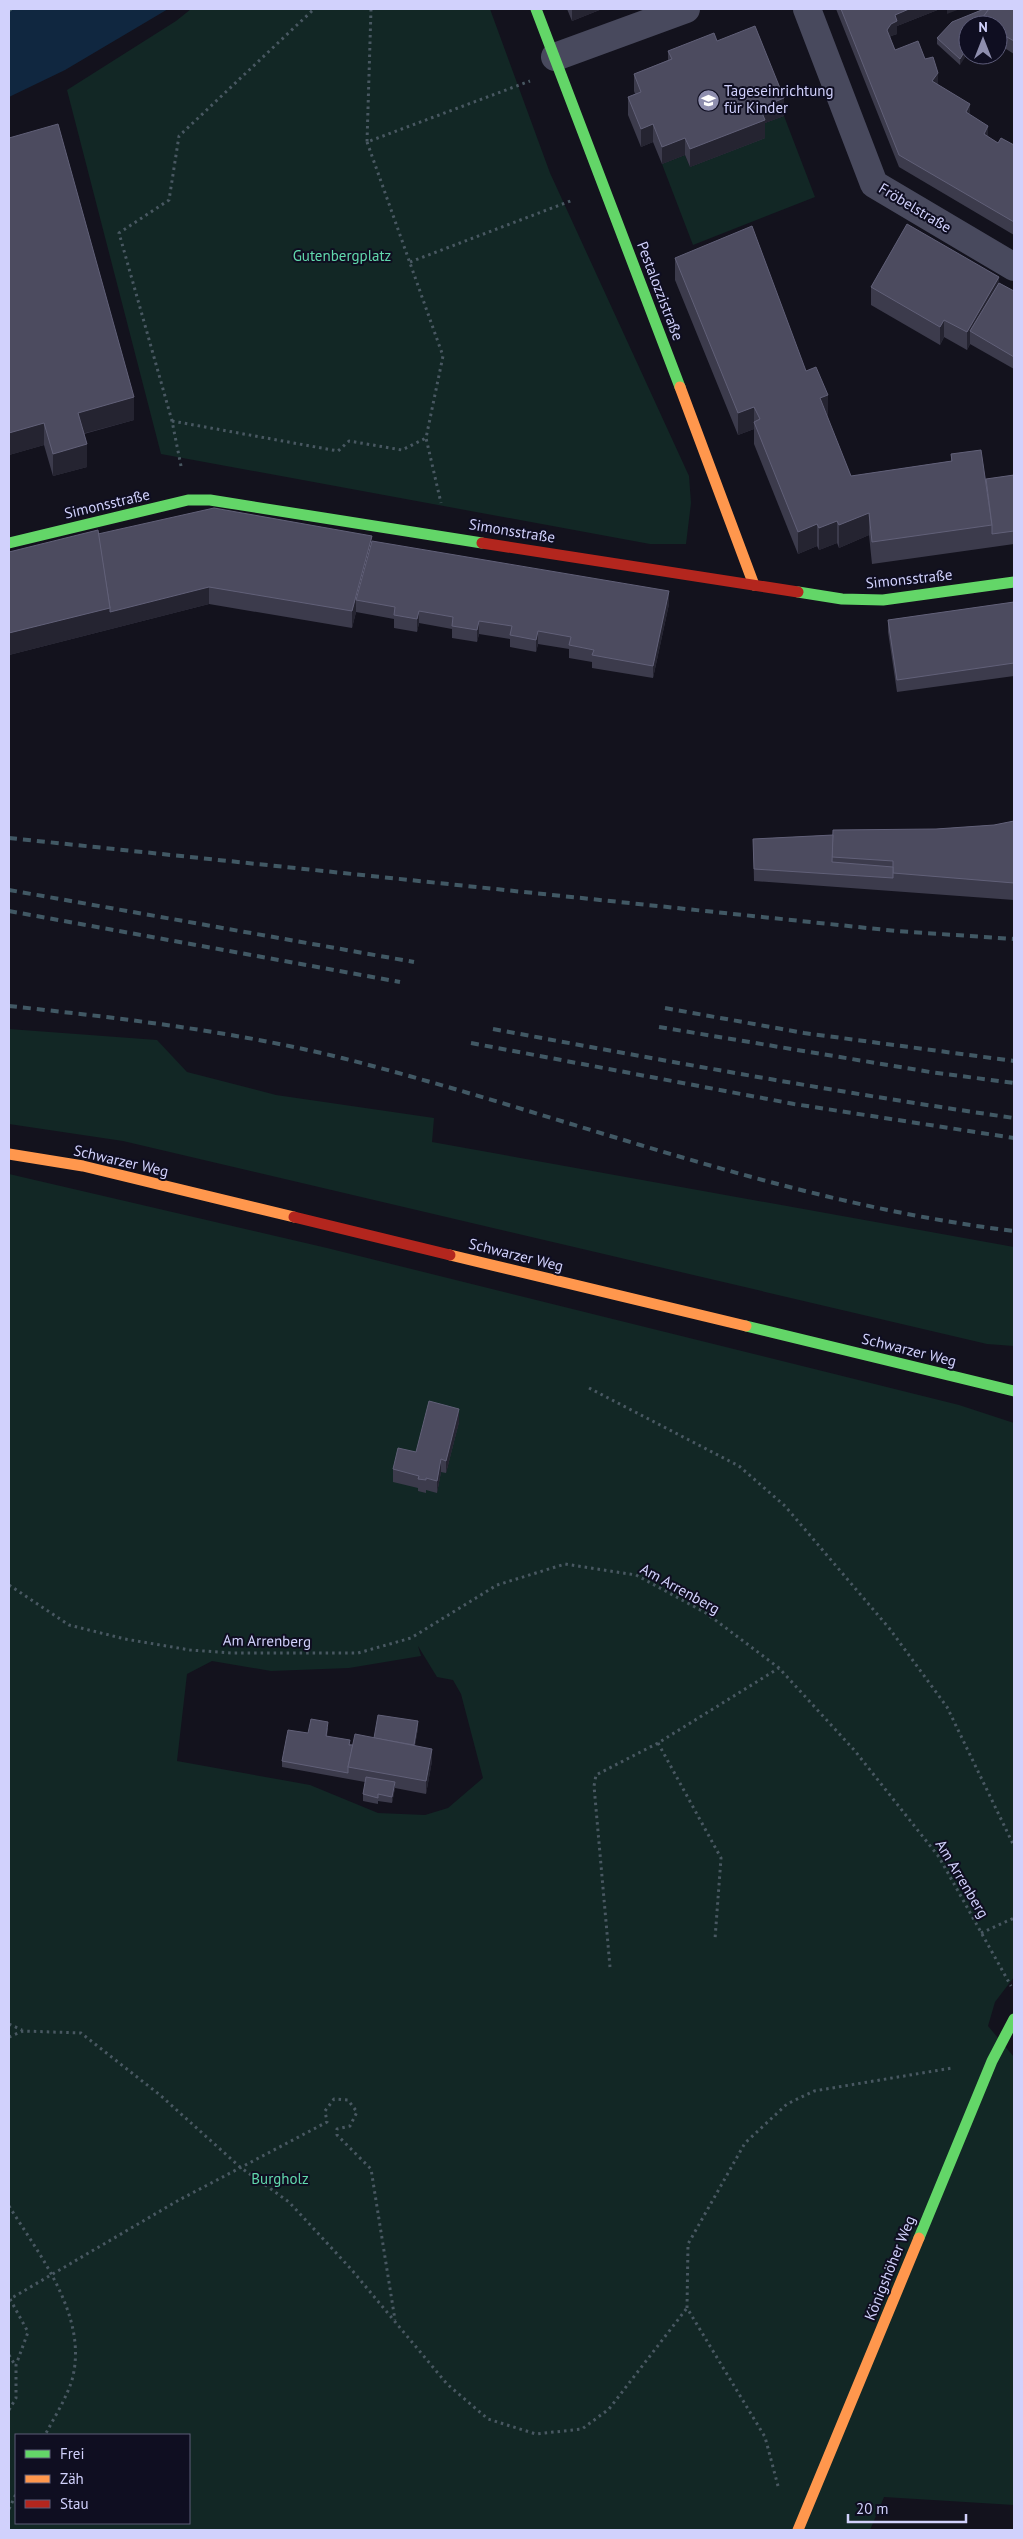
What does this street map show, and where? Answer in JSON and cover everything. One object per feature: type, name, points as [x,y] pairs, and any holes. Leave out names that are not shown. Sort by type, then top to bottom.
[{"type":"street","name":"Pestalozzistraße","points":[[536,9],[606,188],[754,585]]},
{"type":"street","points":[[558,63],[686,9]]},
{"type":"street","name":"Fröbelstraße","points":[[807,9],[874,184],[1014,267]]},
{"type":"street","name":"Simonsstraße","points":[[9,543],[188,500],[210,500],[842,599],[883,600],[1014,582]]},
{"type":"street","name":"Schwarzer Weg","points":[[9,1154],[93,1169],[1014,1390]]},
{"type":"street","name":"Königshöher Weg","points":[[800,2527],[992,2061],[1014,2019]]},
{"type":"path","points":[[188,500],[172,421],[119,233],[169,200],[179,136],[314,9]]},
{"type":"path","points":[[371,9],[367,142],[443,356],[426,438],[449,536]]},
{"type":"path","points":[[367,142],[558,63]]},
{"type":"path","points":[[410,262],[606,188]]},
{"type":"path","points":[[172,421],[338,451],[349,441],[402,450],[426,438]]},
{"type":"path","points":[[589,1388],[739,1466],[785,1506],[889,1628],[946,1708],[1014,1846]]},
{"type":"path","name":"Am Arrenberg","points":[[9,1585],[69,1624],[125,1639],[190,1650],[358,1653],[411,1638],[497,1585],[565,1564],[636,1575],[706,1613],[779,1668],[855,1750],[939,1857],[1014,1991]]},
{"type":"path","points":[[610,1967],[594,1786],[596,1775],[658,1743],[779,1668]]},
{"type":"path","points":[[658,1743],[721,1858],[715,1938]]},
{"type":"path","points":[[981,1933],[1014,1918]]},
{"type":"path","points":[[9,2024],[23,2030],[81,2033],[160,2095],[240,2167],[289,2202],[395,2320],[447,2384],[488,2419],[536,2434],[582,2429],[609,2409],[687,2308]]},
{"type":"path","points":[[9,2036],[23,2030]]},
{"type":"path","points":[[800,2527],[783,2505],[766,2437],[687,2308],[688,2244],[745,2143],[787,2104],[814,2091],[992,2061]]},
{"type":"path","points":[[9,2410],[16,2398],[16,2365],[28,2332],[10,2300],[51,2273],[240,2167],[327,2122],[325,2111],[334,2099],[348,2100],[358,2112],[350,2126],[337,2129],[337,2135],[370,2169],[395,2320]]},
{"type":"path","points":[[9,2206],[51,2273],[70,2318],[77,2349],[72,2381],[46,2434]]},
{"type":"path","points":[[9,2355],[16,2365]]},
{"type":"path","points":[[9,2509],[15,2496]]},
{"type":"green space","name":"Gutenbergplatz","points":[[191,9],[490,9],[550,173],[689,476],[691,503],[686,544],[650,544],[161,454],[67,90],[176,21]]},
{"type":"green space","points":[[784,116],[815,197],[693,245],[662,164],[685,155],[690,167],[764,138],[760,125]]},
{"type":"green space","points":[[9,1029],[157,1040],[187,1072],[276,1095],[434,1118],[432,1142],[1014,1247],[1014,1346],[987,1344],[123,1141],[9,1124]]},
{"type":"green space","name":"Burgholz","points":[[9,1174],[327,1248],[959,1405],[1014,1423],[1014,1977],[995,2002],[988,2026],[1014,2057],[1014,2505],[884,2497],[870,2530],[9,2530]],"holes":[[[418,1646],[437,1677],[453,1680],[461,1694],[483,1778],[448,1808],[425,1815],[378,1813],[310,1785],[177,1761],[187,1674],[212,1661],[271,1671],[349,1668],[421,1656]]]},
{"type":"water","points":[[9,9],[168,9],[65,70],[9,97]]},
{"type":"building","points":[[841,9],[909,9],[895,15],[897,21],[891,24],[887,30],[895,50],[918,41],[925,59],[933,57],[938,73],[932,81],[970,104],[966,112],[988,126],[984,134],[998,143],[1001,138],[1014,145],[1014,222],[899,155]]},
{"type":"building","points":[[984,9],[989,9],[984,15],[969,15]]},
{"type":"building","points":[[989,9],[1014,9],[1014,41],[1008,38],[1008,15],[984,15]]},
{"type":"building","points":[[958,20],[958,57],[937,38],[952,22]]},
{"type":"building","name":"Tageseinrichtung für Kinder","points":[[755,26],[784,98],[760,108],[765,120],[690,149],[685,138],[662,147],[653,124],[641,129],[628,97],[641,92],[634,74],[672,59],[668,51],[714,33],[717,41]]},
{"type":"building","points":[[58,124],[134,397],[78,413],[87,444],[53,454],[44,423],[9,433],[9,138]]},
{"type":"building","points":[[907,224],[999,277],[967,332],[944,320],[940,327],[871,287]]},
{"type":"building","points":[[752,226],[806,371],[816,367],[828,395],[820,398],[851,476],[952,461],[951,454],[981,450],[992,525],[872,542],[869,513],[839,525],[837,521],[819,528],[817,524],[798,532],[754,422],[760,419],[754,407],[738,413],[675,258]]},
{"type":"building","points":[[999,283],[1014,291],[1014,357],[970,331]]},
{"type":"building","points":[[1014,475],[1014,531],[992,534],[986,479]]},
{"type":"building","points":[[214,508],[372,536],[352,611],[209,587],[110,612],[98,534]]},
{"type":"building","points":[[98,530],[110,608],[9,633],[9,552]]},
{"type":"building","points":[[372,541],[669,591],[653,666],[592,655],[594,650],[569,645],[571,637],[538,631],[536,640],[510,635],[512,626],[479,621],[477,630],[452,626],[453,617],[419,611],[417,619],[394,615],[395,607],[356,600]]},
{"type":"building","points":[[1014,602],[1014,663],[897,680],[888,620]]},
{"type":"building","points":[[1014,821],[1014,883],[893,873],[893,861],[832,857],[833,830],[936,829],[994,825]]},
{"type":"building","points":[[833,835],[832,862],[893,867],[893,878],[754,869],[753,839]]},
{"type":"building","points":[[429,1401],[459,1409],[446,1461],[441,1459],[437,1481],[426,1478],[426,1480],[418,1479],[419,1476],[393,1469],[398,1448],[416,1452]]},
{"type":"building","points":[[378,1715],[418,1721],[414,1745],[374,1738]]},
{"type":"building","points":[[311,1719],[328,1722],[326,1736],[350,1740],[349,1745],[353,1745],[348,1773],[282,1761],[288,1730],[308,1733]]},
{"type":"building","points":[[355,1734],[432,1749],[426,1781],[348,1767]]},
{"type":"building","points":[[366,1777],[395,1782],[392,1797],[378,1794],[378,1798],[363,1794]]},
{"type":"railway","points":[[9,838],[896,931],[1014,939]]},
{"type":"railway","points":[[9,890],[414,962]]},
{"type":"railway","points":[[9,911],[400,982]]},
{"type":"railway","points":[[9,1006],[176,1026],[260,1040],[342,1058],[759,1179],[843,1200],[928,1218],[1014,1231]]},
{"type":"railway","points":[[665,1008],[804,1033],[1014,1061]]},
{"type":"railway","points":[[659,1027],[930,1072],[1014,1083]]},
{"type":"railway","points":[[493,1029],[688,1065],[1014,1118]]},
{"type":"railway","points":[[471,1043],[794,1104],[1014,1138]]},
{"type":"traffic: fast","points":[[536,9],[680,387]]},
{"type":"traffic: fast","points":[[9,543],[188,500],[210,500],[482,543]]},
{"type":"traffic: fast","points":[[798,592],[842,599],[883,600],[1014,582]]},
{"type":"traffic: fast","points":[[746,1326],[1014,1391]]},
{"type":"traffic: fast","points":[[919,2238],[992,2061],[1014,2019]]},
{"type":"traffic: slow","points":[[680,387],[754,585]]},
{"type":"traffic: slow","points":[[9,1154],[83,1166],[294,1217]]},
{"type":"traffic: slow","points":[[450,1255],[746,1326]]},
{"type":"traffic: slow","points":[[798,2530],[919,2238]]},
{"type":"traffic: jam","points":[[482,543],[798,592]]},
{"type":"traffic: jam","points":[[294,1217],[450,1255]]},
{"type":"place","name":"Tageseinrichtung für Kinder","points":[[708,100]]}]
